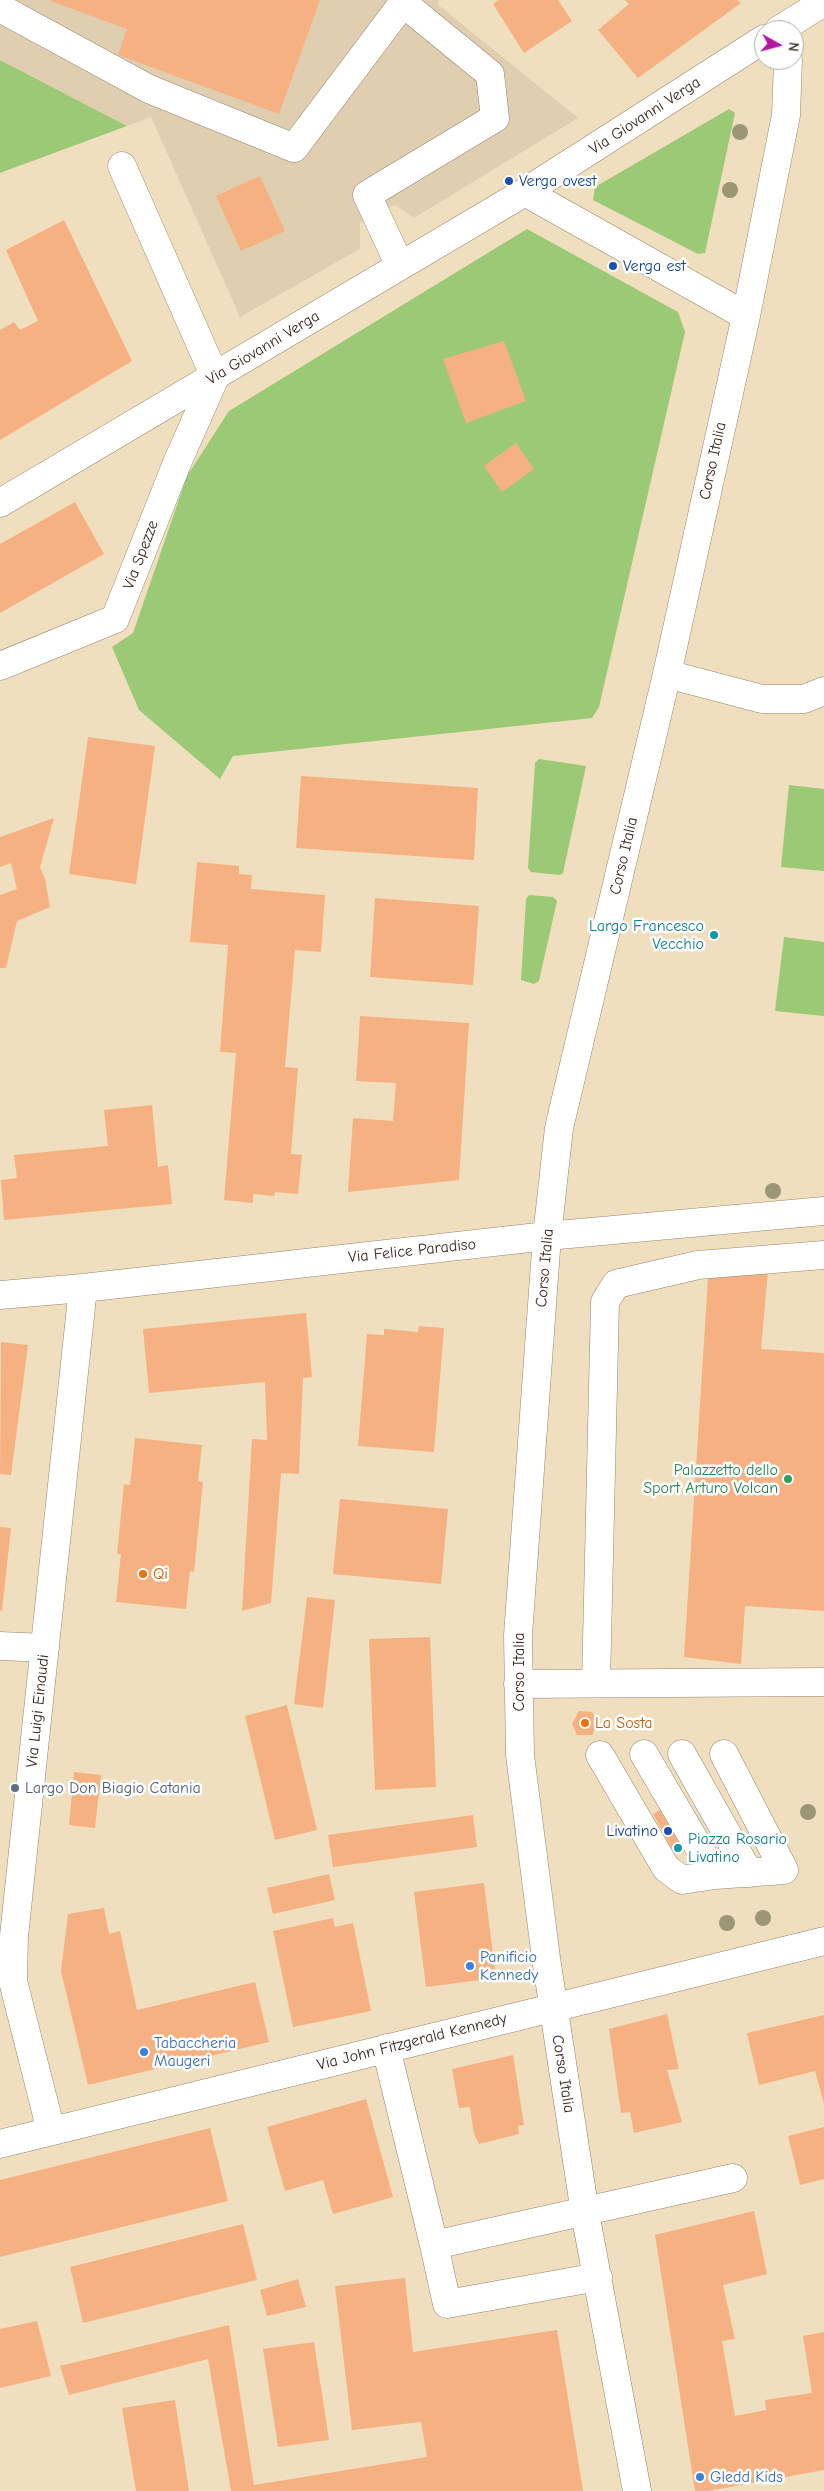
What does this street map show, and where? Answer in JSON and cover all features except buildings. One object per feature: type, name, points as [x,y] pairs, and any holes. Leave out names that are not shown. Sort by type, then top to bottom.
[{"type":"street","points":[[0,8],[149,89],[294,148],[404,2],[490,74],[494,118],[367,195],[400,266]]},
{"type":"street","points":[[788,20],[824,2]]},
{"type":"street","name":"Via Giovanni Verga","points":[[0,503],[525,192],[754,45]]},
{"type":"street","name":"Corso Italia","points":[[637,2491],[585,2213],[553,2007],[520,1755],[518,1635],[547,1236],[559,1128],[667,674],[746,316],[786,115],[788,70]]},
{"type":"street","points":[[122,166],[215,376]]},
{"type":"street","points":[[525,192],[746,316]]},
{"type":"street","name":"Via Spezze","points":[[0,666],[116,619],[177,463],[215,376]]},
{"type":"street","points":[[667,674],[762,699],[804,699],[824,691]]},
{"type":"street","name":"Via Felice Paradiso","points":[[0,1295],[84,1288],[547,1236],[824,1211]]},
{"type":"street","points":[[596,1683],[605,1302],[616,1284],[698,1265],[824,1255]]},
{"type":"street","name":"Via Luigi Einaudi","points":[[51,2131],[13,1980],[14,1936],[9,1896],[45,1648],[84,1288]]},
{"type":"street","points":[[0,1646],[45,1648]]},
{"type":"street","points":[[518,1684],[824,1682]]},
{"type":"street","points":[[644,1754],[715,1875]]},
{"type":"street","points":[[682,1754],[749,1873]]},
{"type":"street","points":[[600,1755],[666,1868],[682,1880],[715,1875],[784,1870],[724,1754]]},
{"type":"street","name":"Via John Fitzgerald Kennedy","points":[[0,2144],[824,1941]]},
{"type":"street","points":[[386,2048],[447,2304],[598,2277]]},
{"type":"street","points":[[434,2246],[733,2178]]},
{"type":"shaded area","points":[[0,0],[439,0],[437,4],[578,118],[414,218],[395,205],[360,223],[360,249],[240,317],[151,117],[127,126],[0,60]]},
{"type":"green space","points":[[0,60],[127,126],[0,173]]},
{"type":"green space","points":[[729,109],[735,113],[705,253],[698,254],[593,200],[595,187]]},
{"type":"green space","points":[[527,229],[678,312],[685,332],[599,707],[592,718],[233,756],[220,779],[139,710],[112,647],[133,633],[187,476],[229,411]]},
{"type":"green space","points":[[539,759],[586,766],[563,873],[560,875],[531,872],[528,868],[535,763]]},
{"type":"green space","points":[[789,785],[824,789],[824,871],[781,867]]},
{"type":"green space","points":[[529,895],[553,897],[557,901],[539,981],[534,984],[521,980],[526,899]]},
{"type":"green space","points":[[784,937],[824,942],[824,1016],[775,1011]]},
{"type":"place","name":"Verga ovest","points":[[509,181]]},
{"type":"place","name":"Verga est","points":[[613,266]]},
{"type":"place","name":"Largo Francesco Vecchio","points":[[714,935]]},
{"type":"place","name":"Palazzetto dello Sport Arturo Volcan","points":[[788,1479]]},
{"type":"place","name":"Qi","points":[[143,1574]]},
{"type":"place","name":"La Sosta","points":[[585,1723]]},
{"type":"place","name":"Largo Don Biagio Catania","points":[[15,1788]]},
{"type":"place","name":"Livatino","points":[[668,1831]]},
{"type":"place","name":"Piazza Rosario Livatino","points":[[678,1848]]},
{"type":"place","name":"Panificio Kennedy","points":[[470,1966]]},
{"type":"place","name":"Tabaccheria Maugeri","points":[[144,2052]]},
{"type":"place","name":"Gledd Kids","points":[[700,2477]]}]
